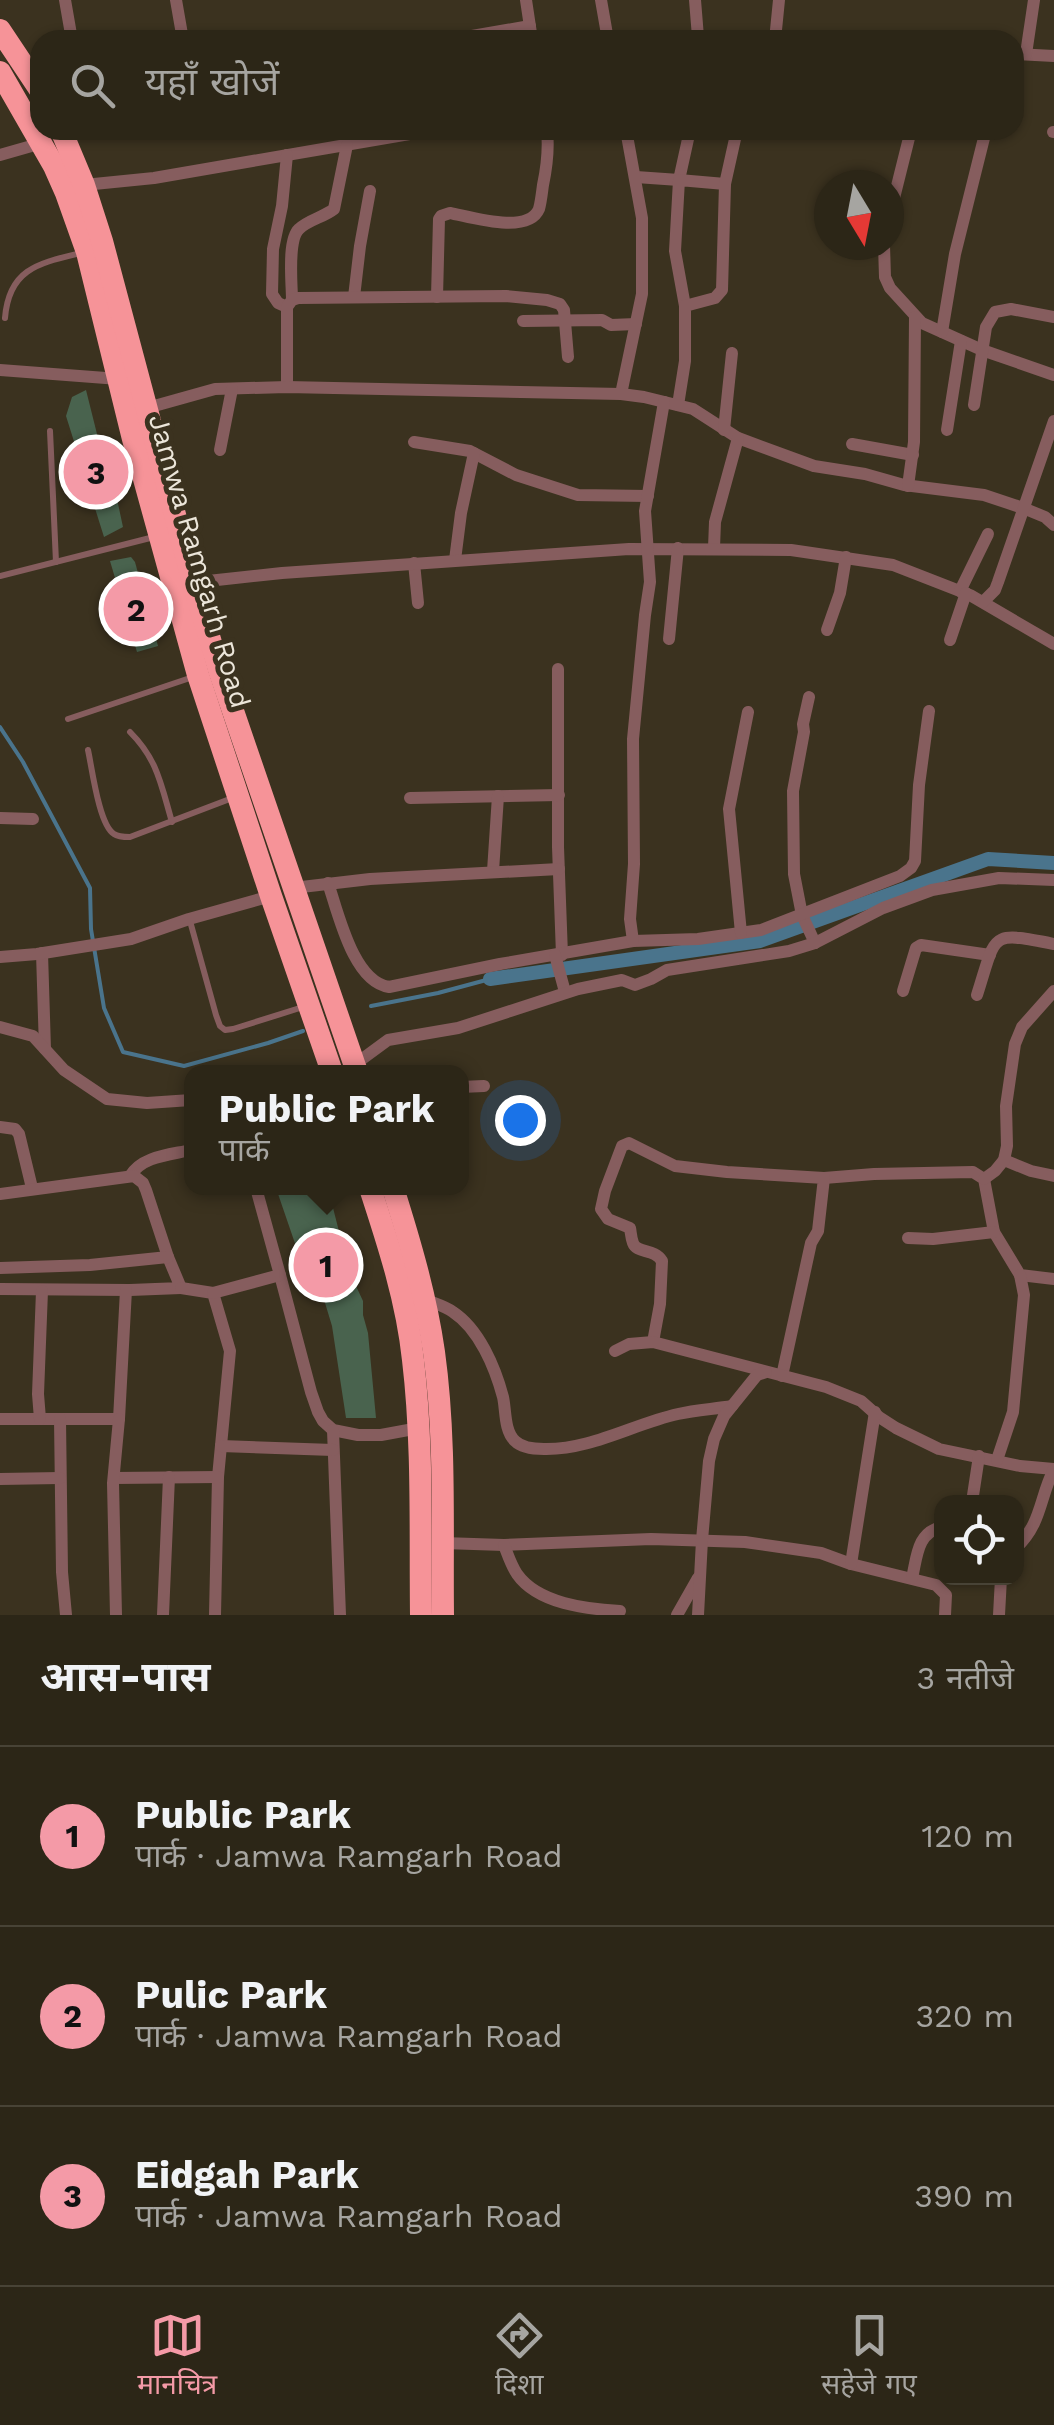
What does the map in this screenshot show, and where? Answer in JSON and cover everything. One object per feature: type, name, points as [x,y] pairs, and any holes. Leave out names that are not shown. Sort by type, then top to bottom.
[{"type":"highway","points":[[0,30],[30,75]]},
{"type":"highway","name":"Jamwa Ramgarh Road","points":[[0,72],[30,109]]},
{"type":"highway","name":"Jamwa Ramgarh Road","points":[[53,140],[119,379],[170,534],[194,586],[334,1003],[345,1038],[348,1065]]},
{"type":"highway","name":"Jamwa Ramgarh Road","points":[[55,140],[84,185],[113,277],[146,408],[198,675],[321,1043],[343,1065]]},
{"type":"highway","points":[[372,1195],[402,1297],[425,1419],[444,1484],[443,1615]]},
{"type":"highway","points":[[395,1195],[424,1298],[434,1354],[425,1419],[421,1615]]},
{"type":"street","points":[[65,0],[70,30]]},
{"type":"street","points":[[176,0],[181,30]]},
{"type":"street","points":[[526,0],[531,30]]},
{"type":"street","points":[[601,0],[606,30]]},
{"type":"street","points":[[695,0],[707,30]]},
{"type":"street","points":[[776,30],[779,0]]},
{"type":"street","points":[[1024,39],[1034,0]]},
{"type":"street","points":[[1024,54],[1054,56]]},
{"type":"street","points":[[1,156],[42,140]]},
{"type":"street","points":[[84,185],[154,178],[379,140]]},
{"type":"street","points":[[437,296],[439,220],[450,213],[518,223],[532,218],[538,210],[547,166],[547,140]]},
{"type":"street","points":[[621,394],[642,294],[642,218],[628,140]]},
{"type":"street","points":[[633,941],[633,739],[650,582],[644,511],[685,362],[686,306],[675,251],[680,180],[688,140]]},
{"type":"street","points":[[686,306],[714,298],[722,290],[725,184],[735,140]]},
{"type":"street","points":[[902,170],[909,140]]},
{"type":"street","points":[[942,332],[955,254],[984,140]]},
{"type":"street","points":[[287,387],[292,238],[301,226],[334,209],[347,146]]},
{"type":"street","points":[[288,155],[273,248],[272,294],[278,303],[289,304],[298,298],[437,296],[548,300],[560,304],[568,357]]},
{"type":"street","points":[[636,178],[725,184]]},
{"type":"street","points":[[354,297],[370,191]]},
{"type":"street","points":[[884,260],[890,288],[915,317],[982,350],[1054,375]]},
{"type":"street","points":[[974,404],[986,327],[994,312],[1010,309],[1054,317]]},
{"type":"street","points":[[908,486],[913,456],[915,317]]},
{"type":"street","points":[[523,321],[602,320],[611,325],[636,324]]},
{"type":"street","points":[[947,430],[961,341]]},
{"type":"street","points":[[724,430],[732,353]]},
{"type":"street","points":[[0,370],[119,379]]},
{"type":"street","points":[[146,408],[215,389],[621,394],[693,409],[738,438],[814,466],[908,486],[984,495],[1028,510],[1054,525]]},
{"type":"street","points":[[220,450],[232,389]]},
{"type":"street","points":[[983,602],[998,582],[1028,510],[1054,421]]},
{"type":"street","points":[[714,548],[715,522],[738,438]]},
{"type":"street","points":[[414,442],[474,454],[559,491],[598,497],[648,496]]},
{"type":"street","points":[[852,444],[913,456]]},
{"type":"street","points":[[455,560],[474,454]]},
{"type":"street","points":[[1028,510],[1054,508]]},
{"type":"street","points":[[950,640],[963,592],[988,534]]},
{"type":"street","points":[[194,586],[282,573],[646,548],[791,550],[893,565],[963,592],[1054,644]]},
{"type":"street","points":[[669,639],[678,548]]},
{"type":"street","points":[[827,630],[840,593],[846,557]]},
{"type":"street","points":[[414,562],[418,603]]},
{"type":"street","points":[[558,669],[558,957],[563,986]]},
{"type":"street","points":[[809,697],[793,792],[794,874],[803,918],[813,940]]},
{"type":"street","points":[[328,883],[353,952],[365,973],[380,986],[633,941],[741,934],[803,918],[912,868],[929,711]]},
{"type":"street","points":[[741,934],[730,809],[748,712]]},
{"type":"street","points":[[410,798],[558,795]]},
{"type":"street","points":[[494,871],[498,796]]},
{"type":"street","points":[[0,818],[32,819]]},
{"type":"street","points":[[294,888],[560,869]]},
{"type":"street","points":[[355,1065],[388,1040],[458,1028],[563,986],[622,980],[635,985],[667,970],[789,951],[882,908],[932,890],[999,878],[1054,880]]},
{"type":"street","points":[[0,957],[147,935],[189,918],[271,896]]},
{"type":"street","points":[[977,994],[998,939],[1016,937],[1054,944]]},
{"type":"street","points":[[904,991],[916,948],[921,945],[990,956]]},
{"type":"street","points":[[42,953],[45,1049]]},
{"type":"street","points":[[984,1179],[1004,1160],[1008,1146],[1006,1106],[1014,1044],[1022,1027],[1052,995]]},
{"type":"street","points":[[0,1028],[33,1036],[64,1070],[107,1099],[147,1103],[184,1100]]},
{"type":"street","points":[[469,1086],[484,1086]]},
{"type":"street","points":[[0,1127],[15,1129],[19,1134],[32,1188]]},
{"type":"street","points":[[654,1342],[662,1261],[656,1253],[637,1249],[630,1228],[608,1219],[601,1209],[622,1146],[629,1143],[676,1166],[727,1172],[824,1178],[973,1172],[984,1179],[994,1232],[1020,1275],[1024,1296],[1013,1412],[996,1460]]},
{"type":"street","points":[[130,1176],[145,1161],[184,1152]]},
{"type":"street","points":[[1004,1160],[1054,1176]]},
{"type":"street","points":[[0,1194],[134,1176],[143,1182],[181,1288]]},
{"type":"street","points":[[782,1376],[811,1244],[818,1231],[824,1178]]},
{"type":"street","points":[[258,1195],[318,1412],[334,1430],[358,1436],[382,1435],[425,1419]]},
{"type":"street","points":[[908,1238],[994,1232]]},
{"type":"street","points":[[0,1268],[168,1257]]},
{"type":"street","points":[[0,1289],[181,1288],[214,1293],[280,1275]]},
{"type":"street","points":[[1020,1275],[1054,1279]]},
{"type":"street","points":[[40,1420],[42,1290]]},
{"type":"street","points":[[116,1615],[114,1478],[126,1290]]},
{"type":"street","points":[[214,1293],[230,1352],[218,1477],[214,1615]]},
{"type":"street","points":[[424,1298],[452,1311],[470,1327],[494,1370],[509,1432],[524,1446],[573,1446],[678,1414],[732,1406]]},
{"type":"street","points":[[615,1350],[629,1344],[654,1342],[826,1387],[861,1401],[920,1442],[1054,1469],[1036,1524],[1024,1538]]},
{"type":"street","points":[[698,1615],[712,1450],[724,1416],[757,1375],[766,1372]]},
{"type":"street","points":[[851,1564],[875,1412]]},
{"type":"street","points":[[0,1420],[119,1420]]},
{"type":"street","points":[[60,1420],[66,1615]]},
{"type":"street","points":[[334,1430],[340,1615]]},
{"type":"street","points":[[221,1446],[332,1450]]},
{"type":"street","points":[[973,1495],[979,1456]]},
{"type":"street","points":[[163,1615],[168,1477]]},
{"type":"street","points":[[114,1478],[218,1477]]},
{"type":"street","points":[[0,1479],[60,1478]]},
{"type":"street","points":[[912,1578],[921,1541],[934,1529]]},
{"type":"street","points":[[442,1543],[504,1545],[651,1539],[785,1547],[820,1553],[940,1588],[946,1595],[945,1615]]},
{"type":"street","points":[[504,1545],[519,1577],[531,1588],[557,1600],[620,1611]]},
{"type":"street","points":[[677,1615],[700,1574]]},
{"type":"street","points":[[1000,1615],[1001,1585]]},
{"type":"lane","points":[[5,318],[6,303],[24,274],[38,264],[87,252]]},
{"type":"lane","points":[[50,431],[56,562]]},
{"type":"lane","points":[[0,576],[170,534]]},
{"type":"lane","points":[[68,719],[198,675]]},
{"type":"lane","points":[[130,732],[154,763],[172,822]]},
{"type":"lane","points":[[88,750],[104,821],[110,832],[118,836],[130,837],[238,796]]},
{"type":"lane","points":[[189,918],[216,1016],[224,1030],[311,1010]]},
{"type":"green space","points":[[86,390],[123,527],[104,537],[66,416],[72,397]]},
{"type":"green space","points":[[131,557],[158,646],[137,652],[110,561]]},
{"type":"green space","points":[[278,1195],[330,1195],[349,1271],[363,1301],[376,1418],[346,1418],[332,1326],[319,1283],[300,1258]]},
{"type":"waterway","points":[[0,727],[90,888],[91,929],[104,1008],[123,1052],[184,1066]]},
{"type":"waterway","points":[[490,979],[760,941],[988,859],[1054,863]]},
{"type":"waterway","points":[[371,1006],[490,979]]},
{"type":"waterway","points":[[188,1065],[303,1031]]},
{"type":"place","name":"Eidgah Park","points":[[96,472]]},
{"type":"place","name":"Pulic Park","points":[[136,609]]},
{"type":"place","name":"Public Park","points":[[326,1265]]}]
